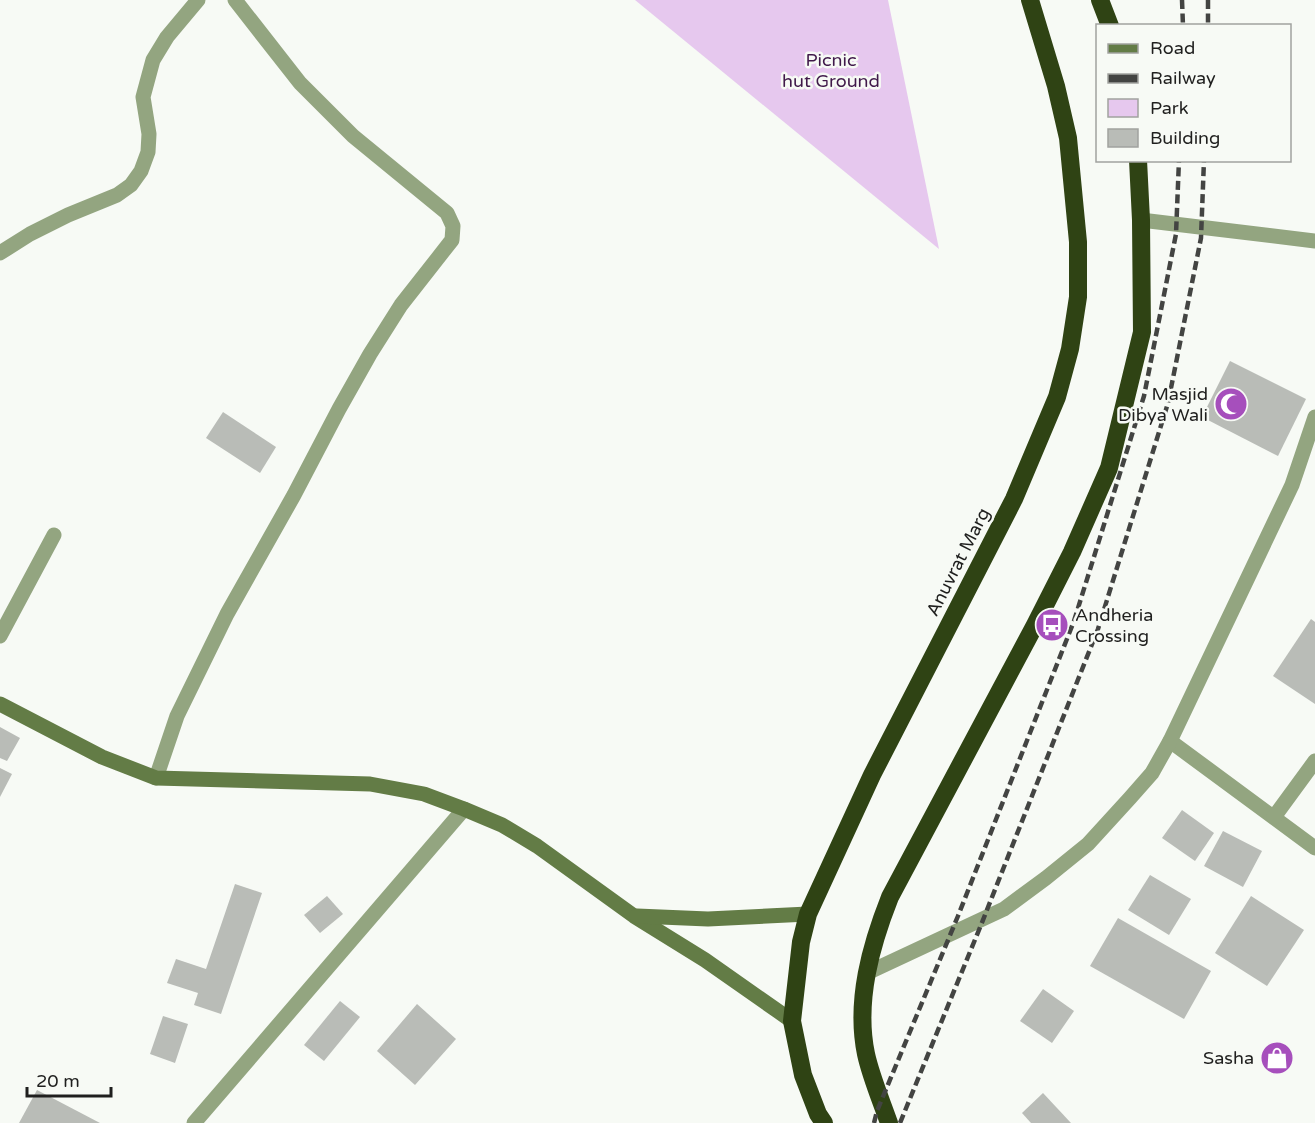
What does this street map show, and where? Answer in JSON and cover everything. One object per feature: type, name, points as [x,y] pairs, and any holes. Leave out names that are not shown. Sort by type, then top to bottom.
[{"type":"highway","name":"Anuvrat Marg","points":[[824,1123],[818,1114],[803,1075],[792,1021],[801,942],[808,914],[872,775],[1014,499],[1057,397],[1070,349],[1078,297],[1078,242],[1068,138],[1056,86],[1030,0]]},
{"type":"highway","points":[[1100,0],[1109,24]]},
{"type":"highway","points":[[890,1123],[866,1053],[862,1022],[867,973],[876,933],[890,897],[1072,552],[1109,468],[1142,332],[1138,162]]},
{"type":"street","points":[[0,253],[30,234],[117,195],[131,185],[141,171],[148,152],[149,134],[143,97],[153,60],[166,37],[198,0]]},
{"type":"street","points":[[156,778],[177,716],[227,614],[370,354],[401,305],[452,240],[453,226],[447,213],[345,129],[300,83],[236,0]]},
{"type":"street","points":[[1141,220],[1315,241]]},
{"type":"street","points":[[867,973],[1004,909],[1088,844],[1152,772],[1170,741],[1292,485],[1315,417]]},
{"type":"street","points":[[0,636],[54,535]]},
{"type":"street","points":[[0,704],[102,757],[156,778],[370,784],[424,794],[464,809],[502,825],[537,846],[634,916],[705,960],[792,1021]]},
{"type":"street","points":[[1170,741],[1315,848]]},
{"type":"street","points":[[1274,817],[1315,762]]},
{"type":"street","points":[[194,1123],[464,809]]},
{"type":"street","points":[[634,916],[708,919],[808,914]]},
{"type":"green space","name":"Picnic hut Ground","points":[[635,0],[888,0],[939,249]]},
{"type":"building","points":[[1230,361],[1306,399],[1278,456],[1202,417]]},
{"type":"building","points":[[223,412],[276,447],[260,473],[206,438]]},
{"type":"building","points":[[1311,619],[1315,622],[1315,704],[1273,676]]},
{"type":"building","points":[[0,727],[20,738],[7,761],[0,758]]},
{"type":"building","points":[[0,768],[12,774],[0,797]]},
{"type":"building","points":[[1182,810],[1214,833],[1195,861],[1162,838]]},
{"type":"building","points":[[1223,831],[1262,851],[1243,887],[1204,866]]},
{"type":"building","points":[[1150,875],[1191,899],[1169,935],[1128,910]]},
{"type":"building","points":[[235,884],[262,893],[221,1014],[194,1005],[198,993],[167,983],[176,959],[206,969]]},
{"type":"building","points":[[327,896],[343,914],[320,933],[304,915]]},
{"type":"building","points":[[1251,896],[1304,930],[1267,986],[1215,953]]},
{"type":"building","points":[[1118,918],[1211,971],[1184,1019],[1090,966]]},
{"type":"building","points":[[1043,989],[1074,1011],[1052,1043],[1020,1021]]},
{"type":"building","points":[[340,1001],[360,1017],[324,1061],[304,1045]]},
{"type":"building","points":[[417,1004],[456,1039],[415,1085],[377,1051]]},
{"type":"building","points":[[163,1016],[188,1024],[175,1063],[150,1054]]},
{"type":"building","points":[[37,1090],[100,1123],[19,1123]]},
{"type":"building","points":[[1043,1093],[1071,1123],[1031,1123],[1022,1113]]},
{"type":"railway","points":[[1182,0],[1183,24]]},
{"type":"railway","points":[[1208,0],[1208,24]]},
{"type":"railway","points":[[874,1123],[1074,621],[1144,396],[1176,234],[1179,162]]},
{"type":"railway","points":[[900,1123],[1098,629],[1168,403],[1201,238],[1204,162]]},
{"type":"place","name":"Masjid Dibya Wali","points":[[1231,404]]},
{"type":"place","name":"Andheria Crossing","points":[[1052,625]]},
{"type":"place","name":"Sasha","points":[[1277,1058]]}]
